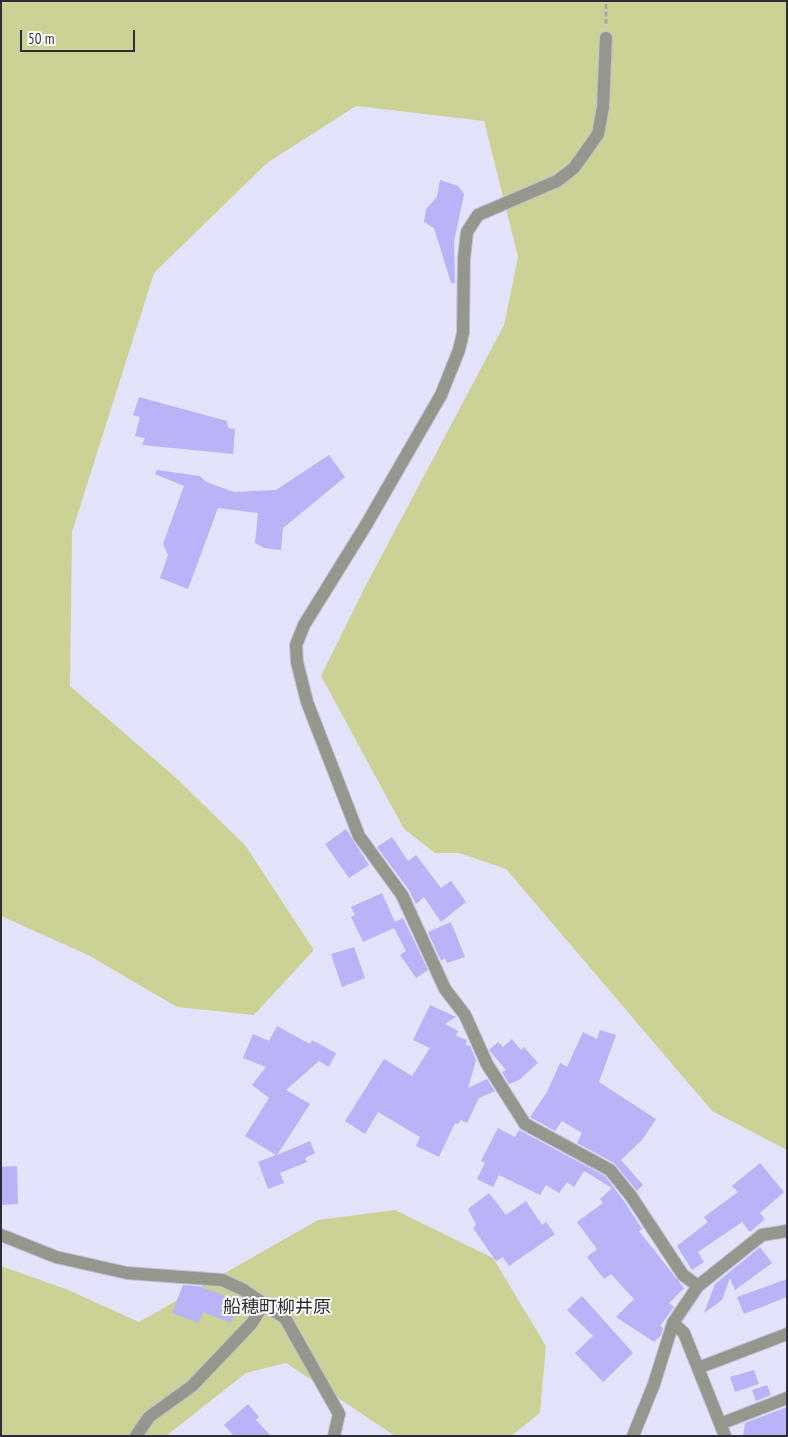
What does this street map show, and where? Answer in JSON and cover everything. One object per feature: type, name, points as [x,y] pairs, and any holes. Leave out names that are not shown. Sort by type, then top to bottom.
[{"type":"street","points":[[606,38],[603,106],[598,134],[574,168],[557,181],[478,215],[467,232],[464,258],[463,333],[459,350],[436,404],[366,525],[304,625],[296,645],[297,662],[307,702],[360,836],[402,895],[445,989],[465,1015],[487,1064],[524,1124],[610,1170],[631,1196],[683,1275],[698,1286]]},
{"type":"street","points":[[634,1436],[654,1384],[673,1323],[698,1286],[762,1235],[787,1231]]},
{"type":"street","points":[[1,1235],[56,1257],[127,1273],[222,1280],[242,1288],[285,1318],[335,1404],[339,1414],[334,1436]]},
{"type":"street","points":[[136,1436],[149,1417],[192,1386],[252,1323],[264,1303]]},
{"type":"street","points":[[673,1323],[684,1333],[723,1430],[787,1398]]},
{"type":"street","points":[[698,1368],[787,1334]]},
{"type":"path","points":[[606,1],[606,38]]},
{"type":"green space","points":[[1,1],[787,1],[787,1150],[712,1111],[506,869],[459,853],[435,853],[404,829],[321,676],[365,587],[504,325],[518,257],[484,121],[356,106],[267,163],[154,273],[72,532],[70,686],[175,777],[245,845],[314,950],[254,1015],[177,1007],[88,955],[1,916]]},
{"type":"green space","points":[[395,1210],[493,1258],[546,1346],[540,1413],[511,1436],[395,1436],[286,1363],[246,1373],[166,1436],[1,1436],[1,1266],[66,1289],[139,1322],[318,1220]]},
{"type":"building","points":[[440,180],[458,186],[464,194],[454,242],[455,283],[451,283],[434,228],[424,222],[426,209],[437,197]]},
{"type":"building","points":[[139,397],[227,421],[228,428],[235,429],[233,454],[142,445],[145,438],[135,436],[140,417],[133,415]]},
{"type":"building","points":[[329,455],[345,477],[283,528],[281,550],[264,548],[255,543],[258,513],[218,508],[188,589],[160,578],[168,555],[163,544],[184,486],[155,474],[157,470],[200,476],[206,482],[234,492],[276,490]]},
{"type":"building","points":[[346,829],[369,865],[349,878],[325,844]]},
{"type":"building","points":[[392,837],[408,861],[416,855],[441,888],[451,881],[466,902],[441,922],[424,897],[416,904],[409,890],[377,847]]},
{"type":"building","points":[[382,893],[395,922],[403,918],[428,970],[416,978],[400,955],[406,951],[394,928],[363,942],[351,917],[355,915],[351,907]]},
{"type":"building","points":[[451,922],[465,957],[447,963],[445,958],[441,961],[428,932]]},
{"type":"building","points":[[354,947],[365,978],[342,987],[331,954]]},
{"type":"building","points":[[430,1005],[456,1017],[445,1024],[458,1031],[456,1036],[467,1040],[466,1045],[470,1046],[476,1060],[468,1088],[487,1079],[495,1091],[479,1098],[467,1123],[461,1120],[458,1124],[455,1123],[439,1157],[416,1146],[420,1137],[378,1112],[365,1134],[345,1121],[384,1059],[412,1076],[430,1048],[413,1040]]},
{"type":"building","points":[[277,1026],[310,1044],[312,1040],[336,1053],[329,1067],[319,1061],[286,1090],[310,1104],[277,1155],[310,1141],[315,1153],[305,1158],[307,1162],[280,1173],[284,1183],[268,1189],[258,1162],[276,1155],[245,1136],[269,1098],[252,1085],[266,1067],[243,1058],[253,1034],[269,1041]]},
{"type":"building","points":[[600,1030],[616,1035],[599,1082],[656,1119],[642,1140],[621,1160],[643,1185],[637,1191],[614,1163],[577,1143],[582,1133],[562,1121],[555,1131],[530,1117],[547,1092],[560,1063],[567,1067],[583,1032],[597,1039]]},
{"type":"building","points":[[512,1039],[521,1050],[524,1047],[538,1063],[519,1080],[509,1084],[502,1072],[506,1070],[489,1050],[498,1042],[503,1047]]},
{"type":"building","points":[[498,1128],[515,1137],[519,1130],[605,1176],[624,1201],[642,1229],[639,1231],[684,1288],[669,1303],[674,1307],[660,1326],[663,1328],[661,1335],[654,1342],[616,1317],[634,1299],[611,1274],[604,1279],[587,1257],[597,1249],[577,1222],[603,1203],[600,1199],[612,1188],[584,1171],[574,1187],[567,1182],[559,1193],[546,1185],[540,1195],[499,1175],[493,1187],[477,1179],[485,1163],[481,1161]]},
{"type":"building","points":[[760,1163],[784,1192],[760,1213],[765,1219],[750,1232],[742,1222],[698,1252],[704,1262],[692,1270],[677,1246],[708,1222],[704,1217],[738,1192],[732,1186]]},
{"type":"building","points":[[17,1166],[18,1204],[1,1205],[1,1167]]},
{"type":"building","points":[[489,1193],[506,1215],[526,1201],[542,1225],[546,1222],[555,1234],[509,1266],[503,1257],[496,1261],[473,1228],[476,1225],[468,1209]]},
{"type":"building","points":[[760,1247],[772,1263],[735,1290],[730,1278],[722,1300],[704,1313],[715,1284]]},
{"type":"building","points":[[787,1279],[787,1297],[744,1314],[737,1297]]},
{"type":"building","points":[[183,1285],[198,1286],[240,1301],[231,1323],[203,1312],[199,1323],[172,1313]]},
{"type":"building","points":[[582,1296],[633,1353],[603,1382],[575,1353],[593,1336],[567,1310]]},
{"type":"building","points":[[754,1370],[759,1384],[735,1392],[730,1377]]},
{"type":"building","points":[[767,1385],[771,1395],[756,1401],[752,1390]]},
{"type":"building","points":[[248,1404],[259,1417],[256,1420],[271,1436],[234,1436],[224,1425]]},
{"type":"building","points":[[787,1407],[787,1436],[743,1436],[745,1423]]},
{"type":"district","name":"船穂町柳井原","points":[[277,1308]]}]
